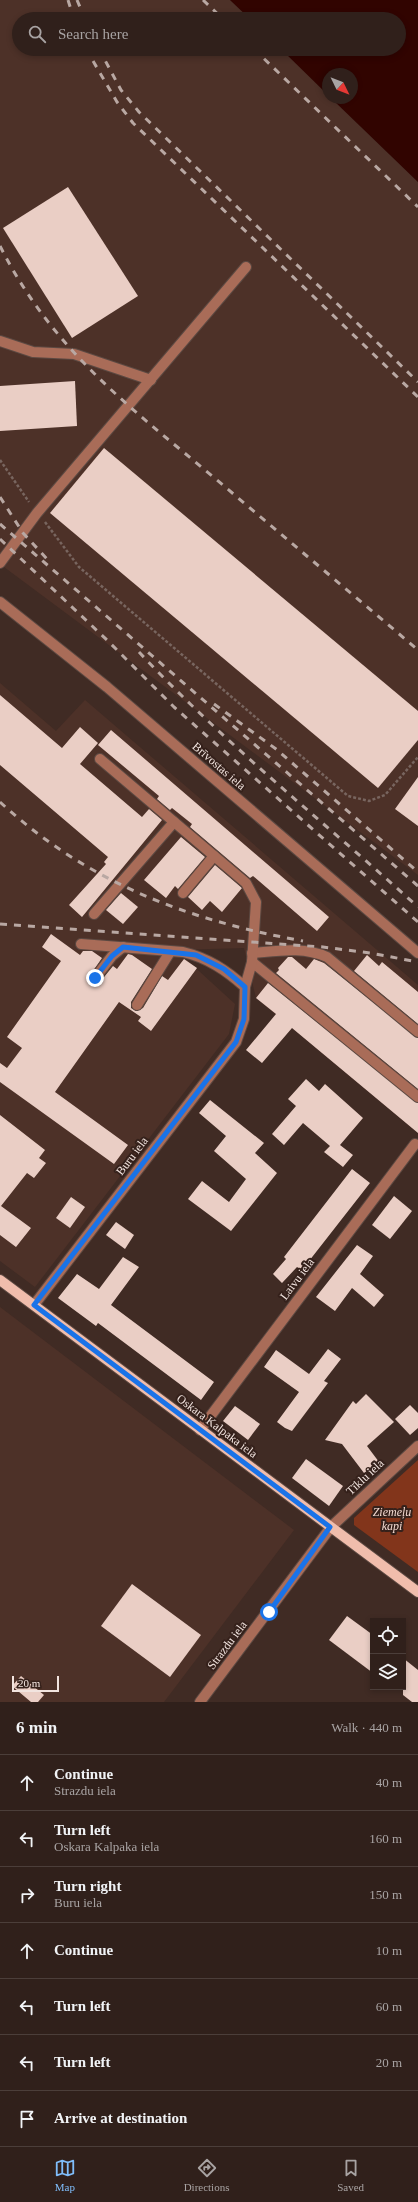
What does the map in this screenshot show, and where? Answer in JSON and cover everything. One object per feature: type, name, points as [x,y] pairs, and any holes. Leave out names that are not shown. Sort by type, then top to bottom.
[{"type":"main road","name":"Oskara Kalpaka iela","points":[[0,1280],[418,1592]]},
{"type":"street","points":[[0,563],[37,513],[246,267]]},
{"type":"street","points":[[0,341],[33,352],[74,354],[151,380]]},
{"type":"street","name":"Brīvostas iela","points":[[0,602],[107,687],[418,953]]},
{"type":"street","name":"Buru iela","points":[[34,1305],[236,1042],[244,1019],[245,987],[252,958],[256,902],[246,883],[100,759]]},
{"type":"street","points":[[94,914],[174,822]]},
{"type":"street","points":[[183,893],[214,856]]},
{"type":"street","points":[[81,944],[183,952],[196,955],[224,969],[245,987]]},
{"type":"street","points":[[95,978],[112,956],[123,947]]},
{"type":"street","points":[[252,958],[296,950],[315,951],[327,957],[418,1032]]},
{"type":"street","points":[[137,1005],[170,952]]},
{"type":"street","points":[[252,958],[418,1097]]},
{"type":"street","name":"Laivu iela","points":[[200,1430],[415,1144]]},
{"type":"street","name":"Tīklu iela","points":[[330,1527],[418,1446]]},
{"type":"street","name":"Strazdu iela","points":[[200,1702],[330,1527]]},
{"type":"path","points":[[0,460],[37,513],[79,567],[348,796],[369,801],[385,795],[418,757]]},
{"type":"shaded area","points":[[0,0],[230,0],[243,12],[12,12],[12,56],[288,56],[322,89],[322,104],[337,104],[418,182],[418,875],[0,564]]},
{"type":"shaded area","points":[[230,0],[418,0],[418,182],[337,104],[358,104],[358,68],[322,68],[322,89],[288,56],[406,56],[406,12],[243,12]]},
{"type":"shaded area","points":[[0,683],[56,731],[85,700],[418,985],[418,1133],[256,998],[244,948],[176,950],[235,1004],[229,1034],[35,1287],[0,1261]]},
{"type":"shaded area","points":[[0,1307],[294,1530],[164,1702],[0,1702]]},
{"type":"green space","name":"Ziemeļu kapi","points":[[418,1460],[418,1572],[354,1525],[354,1518]]},
{"type":"building","points":[[68,187],[138,296],[72,338],[3,228]]},
{"type":"building","points":[[75,381],[77,426],[0,431],[0,386]]},
{"type":"building","points":[[104,448],[418,711],[418,740],[378,788],[50,513]]},
{"type":"building","points":[[0,695],[62,748],[80,727],[98,743],[80,764],[142,817],[149,809],[162,820],[82,917],[69,905],[106,864],[104,862],[108,857],[0,765]]},
{"type":"building","points":[[111,730],[329,917],[317,931],[253,876],[250,878],[190,827],[192,824],[172,808],[170,810],[157,799],[159,796],[98,745]]},
{"type":"building","points":[[418,777],[418,826],[395,809]]},
{"type":"building","points":[[181,837],[205,857],[178,889],[175,886],[166,898],[144,880]]},
{"type":"building","points":[[215,865],[242,888],[222,912],[210,901],[202,910],[188,897]]},
{"type":"building","points":[[121,893],[138,907],[123,924],[106,910]]},
{"type":"building","points":[[51,934],[80,955],[83,951],[92,951],[102,958],[89,977],[89,981],[94,984],[100,982],[113,966],[117,969],[128,954],[132,955],[152,969],[131,1002],[131,1008],[136,1011],[143,1008],[162,976],[168,980],[184,959],[197,968],[151,1031],[138,1021],[141,1017],[119,1002],[55,1092],[128,1145],[114,1164],[0,1082],[0,1063],[7,1068],[22,1048],[7,1037],[61,961],[42,947]]},
{"type":"building","points":[[367,955],[379,966],[382,962],[418,992],[418,1024],[354,971]]},
{"type":"building","points":[[288,957],[292,957],[306,969],[314,959],[324,963],[418,1038],[418,1089],[276,973],[279,970],[278,968]]},
{"type":"building","points":[[268,983],[418,1103],[418,1133],[292,1028],[262,1063],[246,1050],[276,1014],[256,998]]},
{"type":"building","points":[[306,1079],[319,1091],[325,1084],[363,1118],[340,1145],[353,1155],[343,1167],[324,1152],[330,1146],[303,1123],[284,1145],[272,1134],[296,1106],[288,1099]]},
{"type":"building","points":[[210,1100],[264,1143],[255,1153],[277,1173],[231,1231],[188,1199],[202,1181],[229,1202],[246,1179],[214,1151],[226,1136],[199,1113]]},
{"type":"building","points":[[0,1115],[45,1150],[39,1158],[46,1163],[34,1178],[27,1173],[1,1206],[31,1228],[16,1247],[0,1235]]},
{"type":"building","points":[[352,1169],[370,1183],[302,1270],[297,1267],[282,1283],[273,1274],[286,1259],[284,1257]]},
{"type":"building","points":[[394,1196],[412,1211],[390,1239],[372,1225]]},
{"type":"building","points":[[71,1197],[85,1207],[70,1228],[56,1218]]},
{"type":"building","points":[[116,1222],[134,1235],[125,1249],[106,1235]]},
{"type":"building","points":[[357,1245],[373,1256],[360,1274],[384,1295],[374,1307],[352,1288],[335,1311],[316,1297]]},
{"type":"building","points":[[123,1257],[139,1267],[111,1305],[214,1382],[201,1400],[98,1323],[96,1326],[58,1298],[77,1274],[99,1289]]},
{"type":"building","points":[[328,1349],[341,1359],[324,1381],[328,1383],[292,1431],[285,1428],[277,1422],[299,1392],[264,1367],[276,1350],[309,1374]]},
{"type":"building","points":[[366,1394],[394,1422],[367,1446],[379,1462],[364,1473],[342,1444],[325,1440],[353,1401],[356,1404]]},
{"type":"building","points":[[410,1405],[418,1413],[418,1428],[410,1435],[395,1419]]},
{"type":"building","points":[[235,1406],[260,1424],[248,1440],[223,1421]]},
{"type":"building","points":[[306,1459],[343,1486],[329,1506],[292,1478]]},
{"type":"building","points":[[132,1584],[201,1635],[170,1677],[101,1626]]},
{"type":"building","points":[[347,1616],[370,1633],[370,1671],[329,1640]]},
{"type":"building","points":[[406,1660],[418,1670],[418,1702],[412,1702],[403,1695],[403,1690],[406,1690]]},
{"type":"building","points":[[21,1676],[44,1695],[38,1702],[31,1702],[12,1686]]},
{"type":"railway","points":[[68,0],[72,12]]},
{"type":"railway","points":[[77,0],[82,12]]},
{"type":"railway","points":[[203,0],[216,12]]},
{"type":"railway","points":[[90,56],[117,102],[133,123],[418,397]]},
{"type":"railway","points":[[103,56],[121,90],[139,112],[418,382]]},
{"type":"railway","points":[[261,56],[418,207]]},
{"type":"railway","points":[[0,246],[21,283],[44,317],[69,347],[96,375],[124,402],[418,650]]},
{"type":"railway","points":[[0,497],[23,533],[48,560]]},
{"type":"railway","points":[[0,524],[418,886]]},
{"type":"railway","points":[[0,539],[108,641],[174,707],[418,922]]},
{"type":"railway","points":[[139,652],[240,751],[418,907]]},
{"type":"railway","points":[[214,704],[276,749],[418,872]]},
{"type":"railway","points":[[0,802],[68,855],[104,876],[141,894],[179,909],[219,922],[303,941]]},
{"type":"railway","points":[[0,924],[323,947],[370,953],[418,962]]},
{"type":"route","points":[[95,978],[112,956],[123,947],[183,952],[196,955],[224,969],[245,987],[244,1019],[236,1042],[34,1305],[330,1527],[269,1612]]}]
